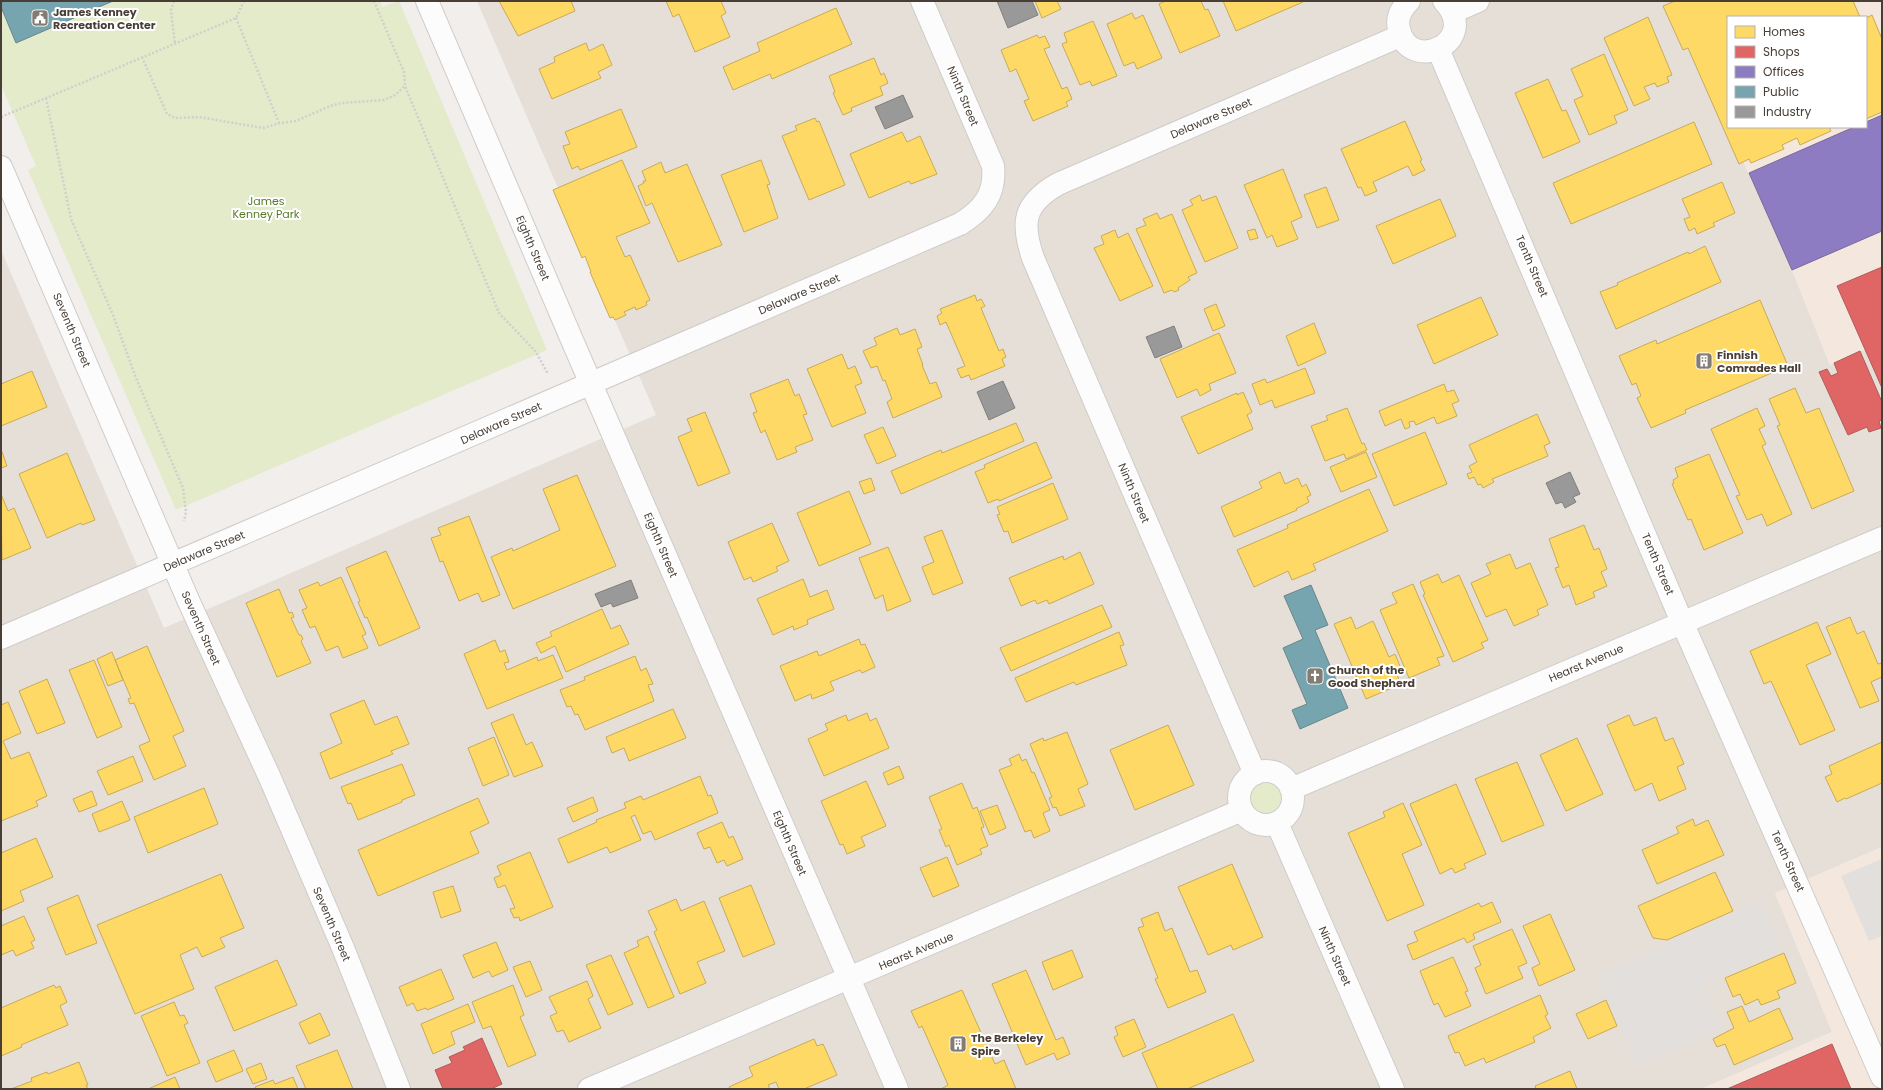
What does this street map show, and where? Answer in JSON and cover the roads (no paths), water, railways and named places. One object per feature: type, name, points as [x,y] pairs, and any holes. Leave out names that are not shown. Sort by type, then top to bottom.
[{"type":"street","name":"Eighth Street","points":[[427,1],[591,384],[897,1089]]},
{"type":"street","name":"Ninth Street","points":[[922,1],[989,156],[995,181],[991,193]]},
{"type":"street","points":[[1409,1],[1402,8],[1399,17],[1398,26],[1400,36],[1412,48],[1430,52],[1438,49],[1451,38],[1455,21],[1448,6],[1478,1]]},
{"type":"street","name":"Delaware Street","points":[[1030,210],[1043,194],[1058,184],[1400,36]]},
{"type":"street","name":"Tenth Street","points":[[1438,49],[1682,622],[1882,1077]]},
{"type":"street","name":"Seventh Street","points":[[1,167],[173,564],[270,778],[343,948],[399,1089]]},
{"type":"street","name":"Delaware Street","points":[[1,638],[960,224],[969,219],[991,193]]},
{"type":"street","name":"Ninth Street","points":[[1030,210],[1025,224],[1025,231],[1033,258],[1255,774]]},
{"type":"street","name":"Hearst Avenue","points":[[1291,789],[1882,538]]},
{"type":"street","points":[[1264,771],[1276,773],[1287,781],[1291,789],[1293,802],[1287,815],[1277,823],[1260,825],[1247,817],[1242,810],[1239,796],[1241,789],[1249,777],[1255,774],[1264,771]]},
{"type":"street","name":"Hearst Avenue","points":[[589,1089],[1242,810]]},
{"type":"street","name":"Ninth Street","points":[[1277,823],[1393,1089]]},
{"type":"place","name":"James Kenney Recreation Center","points":[[40,18]]},
{"type":"place","name":"Finnish Comrades Hall","points":[[1704,361]]},
{"type":"place","name":"Church of the Good Shepherd","points":[[1315,676]]},
{"type":"place","name":"The Berkeley Spire","points":[[958,1044]]},
{"type":"park label","name":"James Kenney Park","points":[[266,207]]}]
